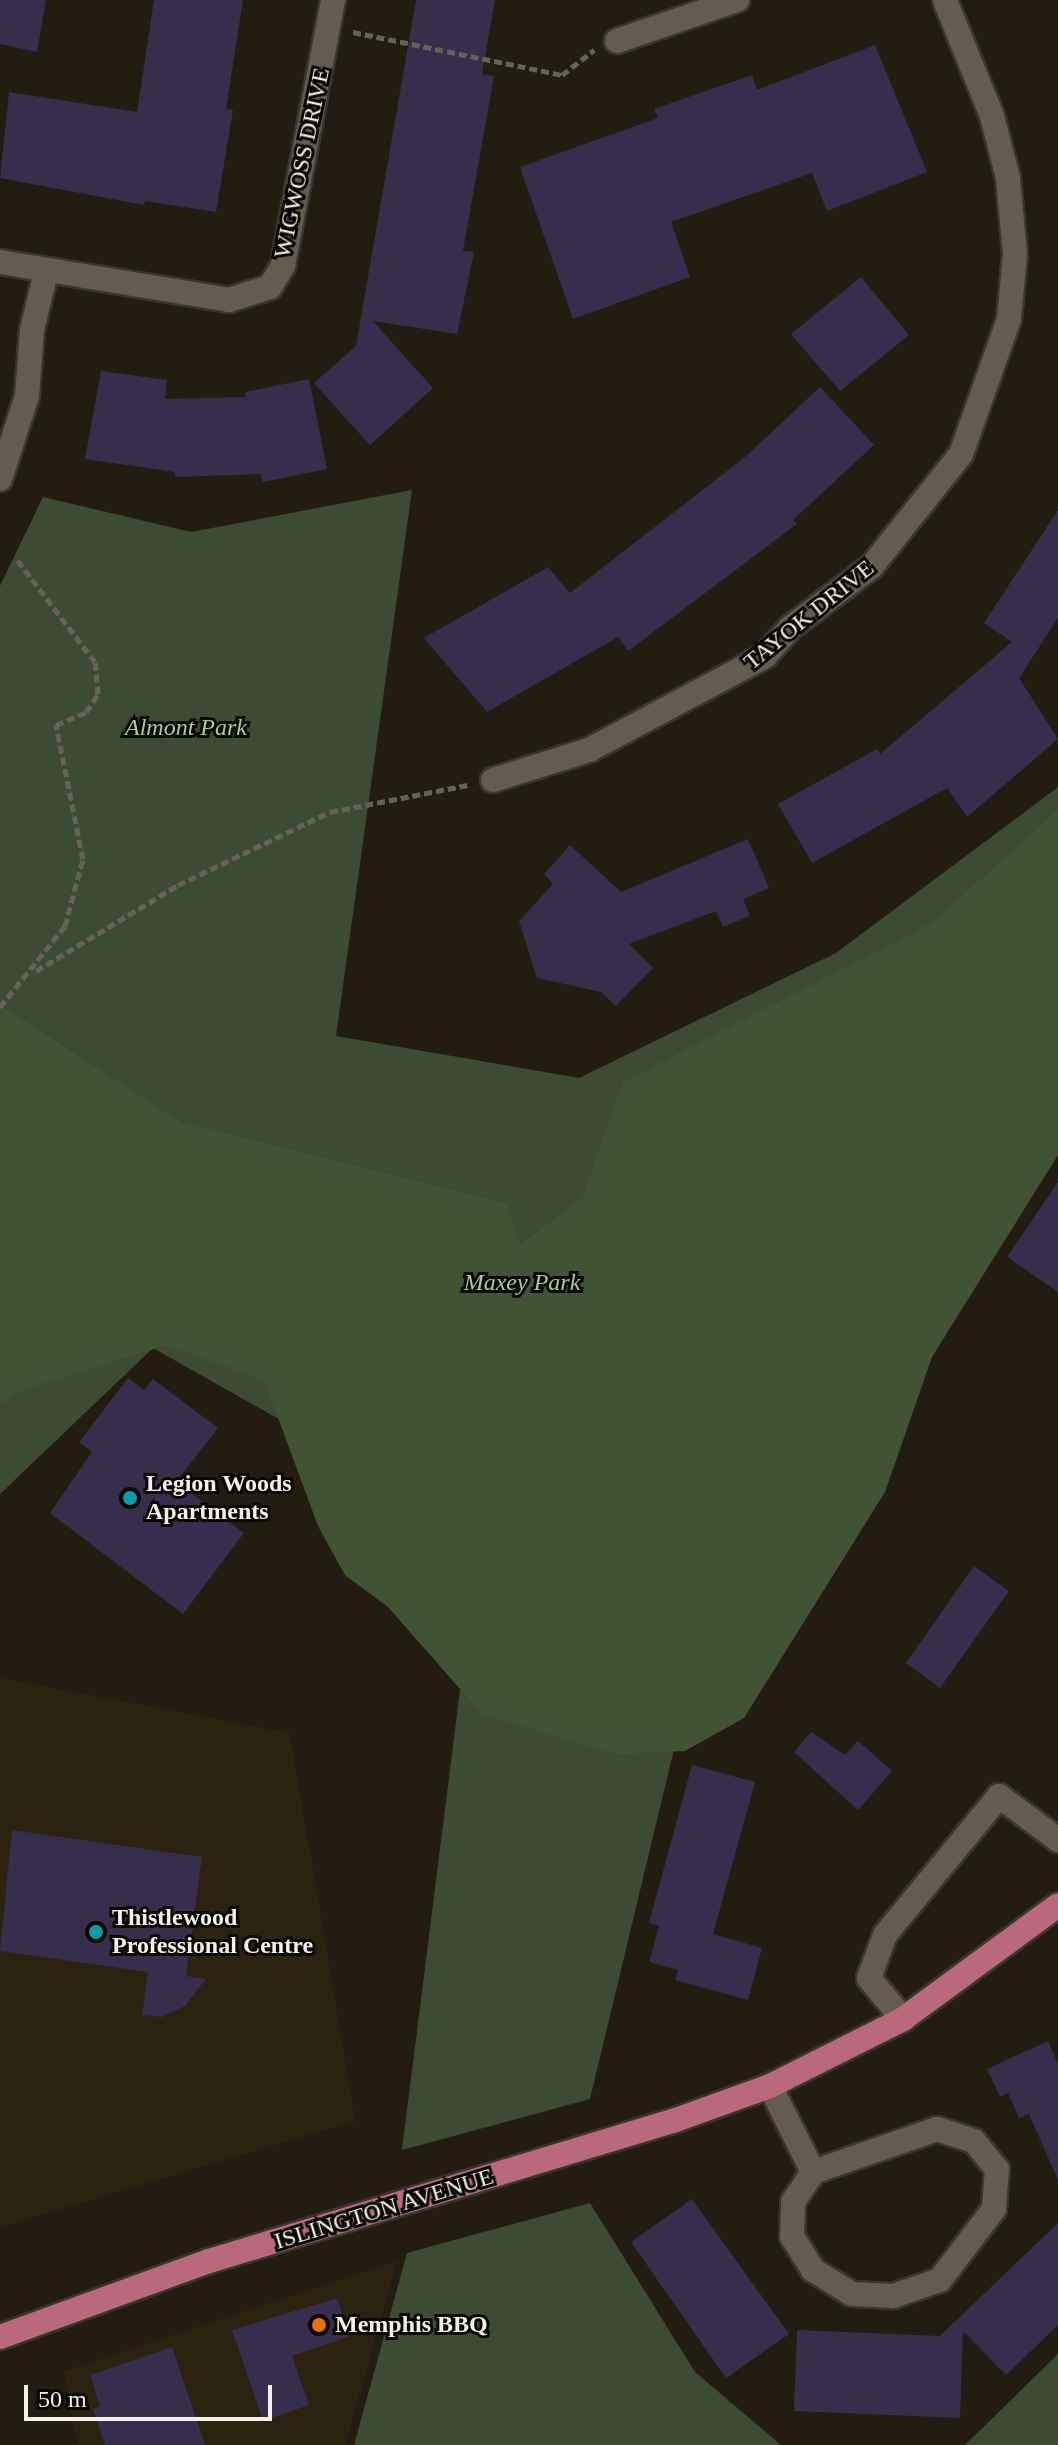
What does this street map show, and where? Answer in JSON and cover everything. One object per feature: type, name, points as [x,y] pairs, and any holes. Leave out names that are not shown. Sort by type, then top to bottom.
[{"type":"main road","name":"ISLINGTON AVENUE","points":[[0,2337],[209,2261],[673,2121],[770,2086],[903,2019],[1058,1905]]},
{"type":"street","name":"WIGWOSS DRIVE","points":[[0,262],[229,300],[270,287],[283,265],[333,0]]},
{"type":"street","points":[[617,41],[737,0]]},
{"type":"street","name":"TAYOK DRIVE","points":[[493,780],[589,750],[765,656],[790,628],[872,566],[961,454],[1009,319],[1015,254],[1008,178],[992,116],[945,0]]},
{"type":"street","points":[[0,479],[27,396],[32,330],[46,272]]},
{"type":"street","points":[[903,2019],[869,1978],[885,1935],[999,1796],[1058,1840]]},
{"type":"street","points":[[770,2086],[813,2172]]},
{"type":"street","points":[[937,2129],[974,2141],[997,2169],[994,2209],[940,2280],[893,2296],[852,2294],[813,2270],[792,2237],[793,2202],[813,2172],[937,2129]]},
{"type":"path","points":[[328,27],[562,75],[594,50],[617,41]]},
{"type":"path","points":[[0,1007],[32,973],[65,926],[83,859],[56,725],[86,712],[98,694],[95,662],[15,557]]},
{"type":"path","points":[[32,973],[178,885],[330,812],[493,780]]},
{"type":"shaded area","points":[[0,1678],[290,1733],[355,2121],[0,2227]]},
{"type":"shaded area","points":[[397,2261],[345,2445],[78,2445],[64,2371]]},
{"type":"green space","name":"Maxey Park","points":[[412,490],[336,1036],[579,1078],[836,953],[1058,787],[1058,1091],[291,1426],[153,1348],[0,1494],[0,586],[43,497],[191,532]]},
{"type":"green space","points":[[1058,810],[1058,1155],[932,1357],[885,1492],[744,1718],[685,1751],[616,1754],[482,1714],[388,1607],[345,1575],[318,1526],[264,1380],[167,1345],[30,1387],[0,1403],[0,1005],[182,1123],[506,1203],[520,1245],[582,1198],[623,1082],[932,923]]},
{"type":"green space","points":[[470,1611],[681,1720],[590,2099],[402,2150]]},
{"type":"green space","points":[[590,2203],[695,2372],[781,2445],[354,2445],[407,2253]]},
{"type":"green space","points":[[1058,2354],[1058,2445],[965,2445]]},
{"type":"building","points":[[0,0],[46,0],[37,52],[0,44]]},
{"type":"building","points":[[154,0],[243,0],[226,109],[233,110],[216,212],[145,201],[144,205],[0,178],[9,92],[137,112]]},
{"type":"building","points":[[416,0],[495,0],[482,74],[494,76],[463,251],[474,252],[457,334],[373,321],[433,388],[370,445],[314,383],[356,346]]},
{"type":"building","points":[[875,45],[927,172],[827,211],[812,173],[671,222],[690,277],[573,319],[520,167],[658,118],[654,109],[752,75],[757,90]]},
{"type":"building","points":[[861,277],[909,335],[840,391],[791,334]]},
{"type":"building","points":[[101,371],[167,380],[165,399],[246,397],[245,392],[309,379],[327,469],[263,482],[261,474],[175,477],[175,472],[85,459]]},
{"type":"building","points":[[820,387],[874,445],[793,520],[797,524],[628,651],[618,637],[487,712],[424,638],[548,567],[570,593],[745,457]]},
{"type":"building","points":[[1058,510],[1058,618],[1019,678],[1058,739],[967,817],[947,788],[812,863],[778,804],[877,749],[880,754],[1012,642],[984,623]]},
{"type":"building","points":[[748,839],[769,888],[743,899],[750,916],[723,927],[716,911],[629,944],[653,968],[616,1006],[601,992],[537,978],[519,921],[553,884],[544,874],[570,845],[621,892]]},
{"type":"building","points":[[1058,1182],[1058,1292],[1007,1257]]},
{"type":"building","name":"Legion Woods Apartments","points":[[128,1378],[144,1390],[153,1379],[218,1428],[176,1482],[244,1533],[183,1614],[50,1513],[92,1452],[79,1442]]},
{"type":"building","points":[[974,1566],[1009,1591],[940,1688],[906,1663]]},
{"type":"building","points":[[811,1732],[845,1755],[858,1741],[892,1771],[858,1810],[794,1752]]},
{"type":"building","points":[[692,1765],[755,1782],[713,1934],[762,1948],[748,2000],[675,1980],[678,1970],[649,1962],[659,1926],[649,1923]]},
{"type":"building","name":"Thistlewood Professional Centre","points":[[12,1830],[202,1857],[186,1976],[206,1979],[185,2006],[162,2017],[142,2015],[148,1972],[0,1951]]},
{"type":"building","points":[[1048,2041],[1058,2064],[1058,2180],[1029,2114],[1019,2118],[1008,2093],[1000,2097],[987,2069]]},
{"type":"building","points":[[692,2199],[789,2334],[726,2378],[631,2242]]},
{"type":"building","points":[[1058,2223],[1058,2325],[1006,2375],[963,2331],[960,2418],[794,2411],[797,2330],[940,2336]]},
{"type":"building","points":[[337,2298],[350,2336],[292,2356],[309,2405],[263,2421],[232,2330]]},
{"type":"building","points":[[172,2347],[205,2445],[105,2445],[93,2409],[100,2406],[90,2375]]},
{"type":"place","name":"Legion Woods Apartments","points":[[130,1498]]},
{"type":"place","name":"Thistlewood Professional Centre","points":[[96,1932]]},
{"type":"place","name":"Memphis BBQ","points":[[319,2325]]},
{"type":"park label","name":"Almont Park","points":[[186,728]]}]
